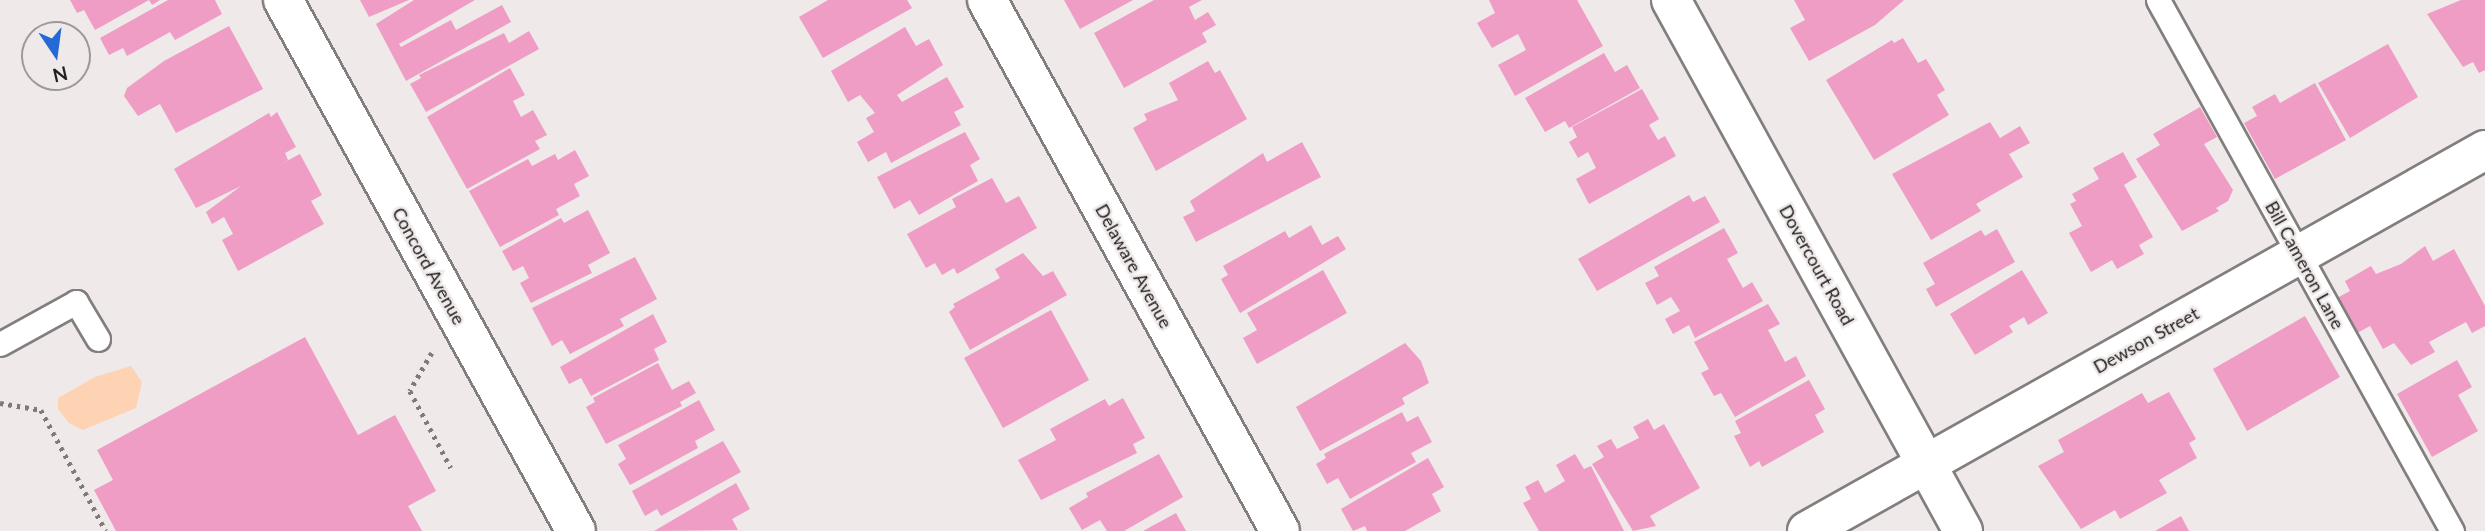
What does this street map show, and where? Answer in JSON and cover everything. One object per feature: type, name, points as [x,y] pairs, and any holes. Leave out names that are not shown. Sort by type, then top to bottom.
[{"type":"street","name":"Concord Avenue","points":[[283,0],[576,531]]},
{"type":"street","name":"Delaware Avenue","points":[[987,0],[1280,531]]},
{"type":"street","name":"Dovercourt Road","points":[[1671,0],[1963,531]]},
{"type":"street","name":"Dewson Street","points":[[1807,531],[2485,150]]},
{"type":"lane","name":"Bill Cameron Lane","points":[[2158,0],[2452,531]]},
{"type":"lane","points":[[0,344],[76,302],[98,339]]},
{"type":"path","points":[[434,348],[410,391],[451,468]]},
{"type":"path","points":[[0,403],[41,410],[106,531]]},
{"type":"shaded area","points":[[131,366],[142,382],[136,408],[83,430],[69,423],[58,409],[58,398],[95,377]]},
{"type":"building","points":[[70,0],[149,0],[95,30],[84,10],[77,13]]},
{"type":"building","points":[[168,0],[215,0],[222,14],[175,40],[170,32],[127,56],[123,48],[109,55],[100,38]]},
{"type":"building","points":[[360,0],[409,0],[369,17]]},
{"type":"building","points":[[414,0],[475,0],[399,44],[401,47],[451,20],[456,30],[502,5],[511,22],[406,81],[376,24]]},
{"type":"building","points":[[828,0],[907,0],[912,8],[823,58],[799,17]]},
{"type":"building","points":[[1064,0],[1133,0],[1080,29]]},
{"type":"building","points":[[1154,0],[1202,0],[1189,7],[1195,20],[1208,12],[1216,25],[1202,33],[1207,42],[1124,88],[1094,33]]},
{"type":"building","points":[[1489,0],[1577,0],[1603,46],[1515,96],[1498,65],[1526,50],[1518,34],[1492,48],[1477,23],[1495,13]]},
{"type":"building","points":[[1794,0],[1904,0],[1875,25],[1809,61],[1790,28],[1805,20]]},
{"type":"building","points":[[2461,0],[2485,0],[2485,70],[2479,73],[2473,62],[2463,67],[2427,14]]},
{"type":"building","points":[[229,26],[263,89],[176,133],[160,104],[138,116],[124,96],[127,88],[164,61]]},
{"type":"building","points":[[905,27],[916,46],[929,39],[943,65],[897,95],[902,102],[947,77],[964,107],[954,112],[961,125],[891,163],[886,152],[868,162],[857,142],[874,132],[866,118],[875,113],[860,95],[848,102],[831,71]]},
{"type":"building","points":[[529,31],[539,49],[426,112],[410,84],[421,78],[419,75],[504,33],[509,43]]},
{"type":"building","points":[[1903,38],[1918,63],[1926,59],[1945,90],[1937,95],[1949,115],[1874,160],[1826,80],[1892,40],[1894,43]]},
{"type":"building","points":[[2388,44],[2418,97],[2350,138],[2318,83]]},
{"type":"building","points":[[1604,53],[1615,72],[1627,65],[1640,88],[1569,128],[1565,121],[1545,132],[1525,98]]},
{"type":"building","points":[[1208,61],[1215,73],[1220,70],[1247,119],[1156,171],[1133,128],[1147,120],[1144,114],[1178,100],[1169,83]]},
{"type":"building","points":[[510,68],[525,95],[513,101],[521,117],[533,110],[547,135],[535,141],[540,149],[467,189],[427,117]]},
{"type":"building","points":[[2315,83],[2346,140],[2275,179],[2244,123],[2257,116],[2252,107],[2275,94],[2280,103]]},
{"type":"building","points":[[1642,89],[1659,119],[1649,125],[1658,140],[1665,136],[1676,156],[1589,204],[1576,179],[1596,168],[1588,152],[1578,158],[1569,142],[1577,137],[1572,127]]},
{"type":"building","points":[[2200,107],[2217,137],[2204,144],[2233,190],[2228,201],[2216,208],[2219,211],[2182,231],[2136,159],[2160,145],[2153,134]]},
{"type":"building","points":[[277,112],[296,147],[285,153],[288,160],[279,165],[300,154],[322,195],[311,201],[324,224],[238,271],[222,240],[233,234],[224,217],[212,224],[206,212],[241,186],[196,208],[174,169],[269,113],[271,117]]},
{"type":"building","points":[[1990,122],[2000,138],[2020,126],[2030,143],[2009,154],[2023,177],[1976,204],[1981,211],[1931,240],[1892,174]]},
{"type":"building","points":[[965,132],[980,159],[970,165],[978,181],[919,215],[910,200],[894,209],[877,177]]},
{"type":"building","points":[[1302,142],[1321,177],[1196,242],[1183,217],[1195,211],[1190,201],[1263,153],[1267,162]]},
{"type":"building","points":[[575,150],[589,176],[574,184],[580,196],[556,209],[559,215],[500,247],[469,191],[528,159],[532,166],[555,154],[558,160]]},
{"type":"building","points":[[2123,152],[2137,177],[2124,185],[2153,237],[2139,245],[2144,254],[2117,269],[2112,260],[2091,272],[2069,233],[2082,226],[2070,204],[2076,201],[2072,194],[2099,179],[2093,168]]},
{"type":"building","points":[[992,178],[1006,203],[1019,196],[1037,228],[957,274],[954,268],[942,275],[935,263],[926,268],[907,234],[956,207],[952,199]]},
{"type":"building","points":[[1689,195],[1693,202],[1705,196],[1720,222],[1597,291],[1578,259]]},
{"type":"building","points":[[588,210],[610,253],[588,265],[592,273],[531,303],[520,283],[529,278],[523,266],[513,271],[502,251],[561,218],[564,223]]},
{"type":"building","points":[[1311,225],[1322,245],[1338,236],[1346,249],[1240,313],[1221,279],[1228,275],[1223,266],[1285,231],[1289,238]]},
{"type":"building","points":[[1724,228],[1738,253],[1727,259],[1743,288],[1752,282],[1763,301],[1695,338],[1689,325],[1673,334],[1665,319],[1680,311],[1671,297],[1657,305],[1645,283],[1659,276],[1654,267]]},
{"type":"building","points":[[1997,229],[2015,262],[1936,307],[1926,289],[1935,284],[1923,263],[1981,230],[1985,236]]},
{"type":"building","points":[[2425,246],[2433,261],[2454,249],[2485,306],[2485,326],[2472,333],[2466,322],[2429,342],[2435,352],[2411,365],[2394,343],[2383,349],[2370,326],[2357,333],[2337,298],[2350,291],[2345,281],[2371,266],[2376,274],[2401,264]]},
{"type":"building","points":[[1023,253],[1043,276],[1053,271],[1067,295],[970,350],[949,312],[955,307],[953,304],[1000,278],[995,269]]},
{"type":"building","points":[[635,257],[657,299],[620,319],[624,326],[570,354],[562,340],[552,346],[532,308]]},
{"type":"building","points":[[1323,270],[1347,313],[1257,364],[1243,338],[1257,330],[1247,313]]},
{"type":"building","points":[[2022,270],[2048,313],[2028,325],[2024,317],[2009,326],[2013,332],[1975,355],[1950,314]]},
{"type":"building","points":[[1768,304],[1780,324],[1768,330],[1785,362],[1796,356],[1806,376],[1735,417],[1721,393],[1714,396],[1701,373],[1709,369],[1694,342]]},
{"type":"building","points":[[1051,310],[1089,380],[1003,428],[964,358]]},
{"type":"building","points":[[653,314],[667,342],[654,349],[659,360],[591,396],[581,378],[569,384],[560,367]]},
{"type":"building","points":[[2305,316],[2340,377],[2247,431],[2213,369]]},
{"type":"building","points":[[305,337],[358,435],[395,415],[436,491],[408,506],[422,531],[116,531],[94,490],[113,480],[97,450]]},
{"type":"building","points":[[1405,343],[1421,361],[1429,383],[1402,398],[1405,404],[1320,451],[1296,407]]},
{"type":"building","points":[[2457,360],[2472,387],[2458,395],[2478,431],[2432,457],[2397,394]]},
{"type":"building","points":[[658,363],[672,390],[689,381],[696,393],[680,402],[682,406],[606,444],[586,407],[595,402],[593,398]]},
{"type":"building","points":[[1809,380],[1825,409],[1815,415],[1824,432],[1762,467],[1759,461],[1750,467],[1734,436],[1741,433],[1735,421]]},
{"type":"building","points":[[2169,392],[2196,439],[2189,443],[2197,458],[2159,480],[2167,493],[2120,519],[2115,510],[2081,529],[2038,466],[2064,452],[2058,440],[2142,393],[2148,403]]},
{"type":"building","points":[[1123,398],[1145,438],[1133,444],[1137,453],[1041,500],[1018,460],[1056,440],[1050,429],[1105,399],[1109,406]]},
{"type":"building","points":[[699,400],[715,430],[695,441],[698,448],[630,485],[618,464],[626,459],[618,445]]},
{"type":"building","points":[[1402,412],[1407,422],[1418,416],[1432,442],[1411,453],[1416,462],[1350,499],[1338,478],[1327,484],[1316,464],[1326,458],[1324,454]]},
{"type":"building","points":[[1648,419],[1654,430],[1664,424],[1700,488],[1650,516],[1656,526],[1633,531],[1592,464],[1604,457],[1597,446],[1611,439],[1617,449],[1639,438],[1633,427]]},
{"type":"building","points":[[723,441],[741,472],[661,516],[657,509],[645,516],[632,491]]},
{"type":"building","points":[[1159,454],[1183,497],[1124,531],[1107,531],[1100,520],[1082,530],[1069,508],[1088,497],[1086,493]]},
{"type":"building","points":[[1575,454],[1584,469],[1591,466],[1624,531],[1539,531],[1523,503],[1531,499],[1525,487],[1538,480],[1545,493],[1565,481],[1556,465]]},
{"type":"building","points":[[1428,458],[1444,487],[1432,494],[1441,511],[1405,531],[1367,531],[1365,526],[1353,531],[1341,509]]},
{"type":"building","points":[[736,483],[750,509],[732,519],[738,530],[654,531]]},
{"type":"building","points":[[1176,513],[1186,531],[1143,531]]},
{"type":"building","points":[[2181,516],[2189,531],[2155,531]]}]
